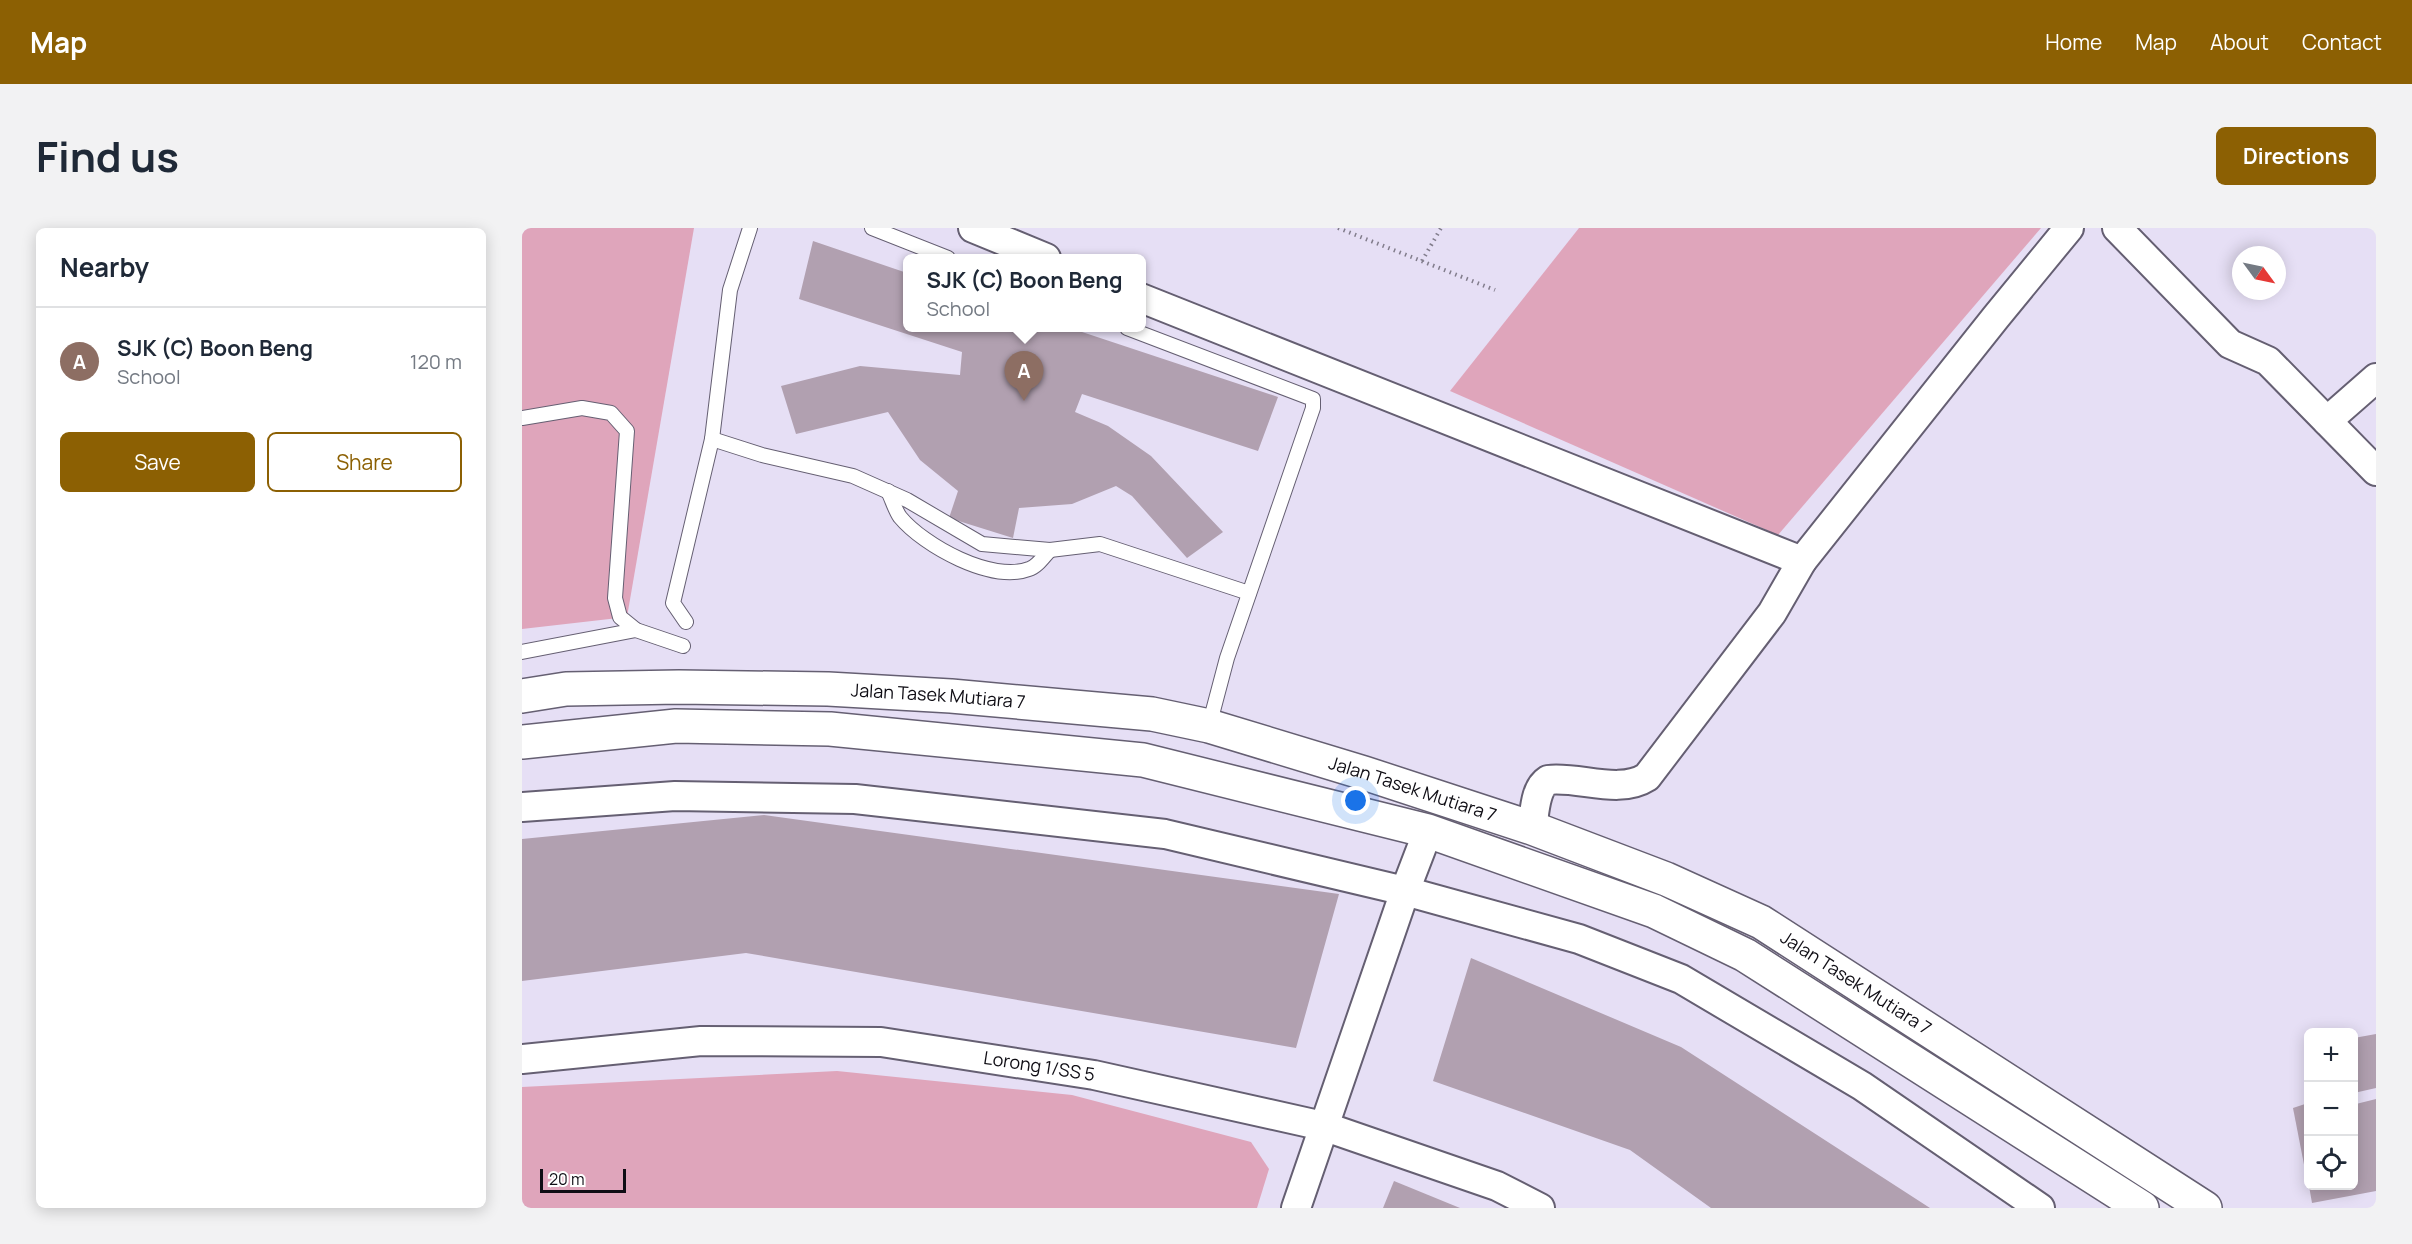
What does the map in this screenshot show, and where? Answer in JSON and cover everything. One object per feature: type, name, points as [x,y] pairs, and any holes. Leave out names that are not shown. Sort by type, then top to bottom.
[{"type":"street","points":[[973,228],[1036,254]]},
{"type":"street","points":[[1532,828],[1539,791],[1543,783],[1548,780],[1621,785],[1636,784],[1647,777],[1772,613],[1815,542],[2069,228]]},
{"type":"street","points":[[2117,228],[2230,344],[2268,361],[2376,471]]},
{"type":"street","points":[[1146,300],[1802,561]]},
{"type":"street","points":[[2327,421],[2376,378]]},
{"type":"street","name":"Jalan Tasek Mutiara 7","points":[[522,696],[566,689],[679,687],[828,689],[951,696],[1152,714],[1209,726],[1364,773],[1532,828],[1666,879],[1761,922],[2205,1208]]},
{"type":"street","name":"Jalan Tasek Mutiara 7","points":[[522,742],[676,726],[830,729],[1143,760],[1428,831],[1654,911],[1745,955],[2142,1208]]},
{"type":"street","points":[[522,807],[675,796],[855,799],[1165,834],[1405,891],[1580,939],[1681,980],[1862,1086],[2040,1208]]},
{"type":"street","points":[[1296,1208],[1405,891],[1428,831]]},
{"type":"street","name":"Lorong 1/SS 5","points":[[522,1059],[701,1041],[881,1042],[1094,1075],[1323,1126],[1497,1186],[1540,1208]]},
{"type":"lane","points":[[686,622],[673,603],[712,439],[730,290],[750,228]]},
{"type":"lane","points":[[872,228],[938,254]]},
{"type":"lane","points":[[1140,332],[1313,399],[1313,408],[1227,658],[1209,726]]},
{"type":"lane","points":[[522,418],[582,408],[611,413],[627,431],[615,598],[620,617],[636,630],[683,646]]},
{"type":"lane","points":[[712,439],[762,455],[853,476],[907,500],[982,544],[1050,550],[1100,544],[1249,593]]},
{"type":"lane","points":[[888,491],[899,516],[931,544],[975,566],[1009,573],[1031,569],[1050,550]]},
{"type":"lane","points":[[522,652],[636,630]]},
{"type":"path","points":[[1338,228],[1495,290]]},
{"type":"path","points":[[1422,261],[1441,228]]},
{"type":"shaded area","points":[[522,228],[694,228],[627,617],[522,629]]},
{"type":"shaded area","points":[[1579,228],[2041,228],[1778,535],[1450,391]]},
{"type":"shaded area","points":[[837,1071],[1072,1095],[1251,1142],[1269,1169],[1257,1208],[522,1208],[522,1087]]},
{"type":"building","points":[[813,241],[903,272],[903,332],[1082,332],[1278,397],[1258,451],[1082,394],[1075,412],[1108,426],[1151,456],[1223,532],[1187,558],[1132,496],[1116,486],[1072,504],[1019,508],[1013,538],[949,518],[958,491],[920,460],[888,412],[796,434],[781,386],[860,366],[960,375],[962,352],[799,299]]},
{"type":"building","points":[[764,815],[1339,894],[1296,1048],[746,953],[522,981],[522,839]]},
{"type":"building","points":[[1471,958],[1681,1047],[1930,1208],[1711,1208],[1630,1150],[1433,1081]]},
{"type":"building","points":[[2376,1034],[2376,1088],[2358,1092],[2358,1082],[2358,1037]]},
{"type":"building","points":[[2376,1099],[2376,1191],[2312,1203],[2310,1190],[2358,1190],[2358,1104]]},
{"type":"building","points":[[2304,1104],[2304,1165],[2293,1108]]},
{"type":"building","points":[[1394,1181],[1460,1208],[1383,1208]]},
{"type":"place","name":"SJK (C) Boon Beng","points":[[1024,401]]}]
